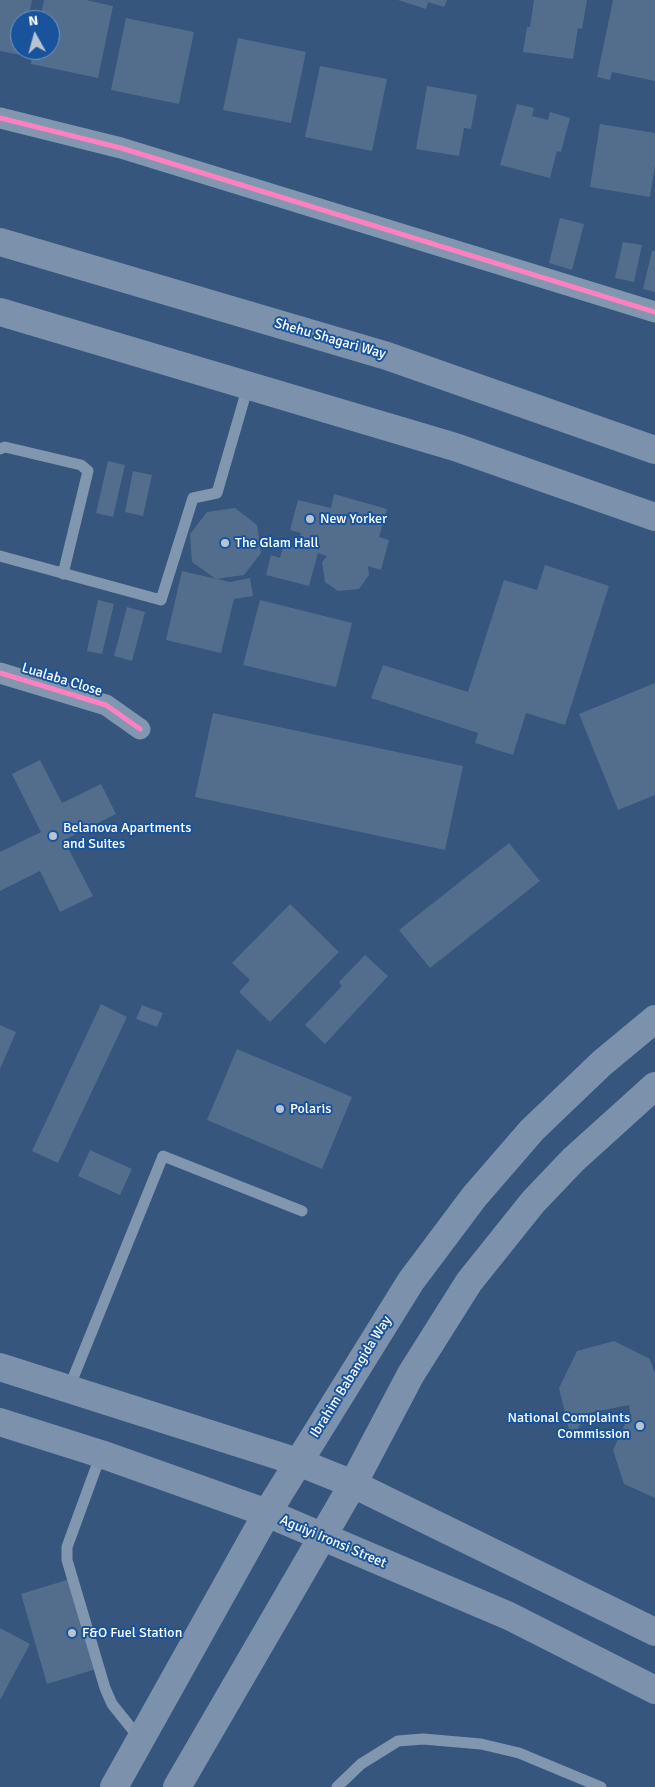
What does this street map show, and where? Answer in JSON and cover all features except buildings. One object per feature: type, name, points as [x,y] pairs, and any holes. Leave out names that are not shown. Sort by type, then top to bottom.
[{"type":"main road","name":"Shehu Shagari Way","points":[[0,242],[388,356],[655,450]]},
{"type":"main road","points":[[0,312],[456,448],[655,517]]},
{"type":"main road","name":"Ibrahim Babangida Way","points":[[114,1787],[267,1513],[411,1281],[474,1197],[532,1130],[602,1063],[655,1019]]},
{"type":"main road","points":[[177,1787],[353,1484],[411,1374],[469,1282],[534,1202],[573,1160],[655,1086]]},
{"type":"main road","points":[[0,1367],[298,1462],[353,1484],[655,1632]]},
{"type":"main road","name":"Aguiyi Ironsi Street","points":[[0,1422],[101,1454],[267,1513],[509,1616],[655,1690]]},
{"type":"street","points":[[0,118],[122,148],[655,312]]},
{"type":"street","name":"Lualaba Close","points":[[0,674],[106,705],[140,728]]},
{"type":"lane","points":[[0,556],[162,600],[193,498],[217,493],[248,386]]},
{"type":"lane","points":[[0,449],[5,447],[81,465],[88,471],[88,478],[63,574]]},
{"type":"lane","points":[[69,1388],[163,1156],[302,1211]]},
{"type":"lane","points":[[101,1454],[67,1547],[67,1560],[105,1688],[112,1704],[140,1739]]},
{"type":"lane","points":[[337,1787],[361,1764],[398,1741],[423,1739],[481,1744],[519,1753],[601,1787]]},
{"type":"cycle path","points":[[0,118],[121,148],[655,312]]},
{"type":"cycle path","points":[[0,673],[106,705],[140,729]]},
{"type":"place","name":"New Yorker","points":[[310,519]]},
{"type":"place","name":"The Glam Hall","points":[[225,543]]},
{"type":"place","name":"Belanova Apartments and Suites","points":[[53,836]]},
{"type":"place","name":"Polaris","points":[[280,1109]]},
{"type":"place","name":"National Complaints Commission","points":[[640,1426]]},
{"type":"place","name":"F&O Fuel Station","points":[[72,1633]]}]
